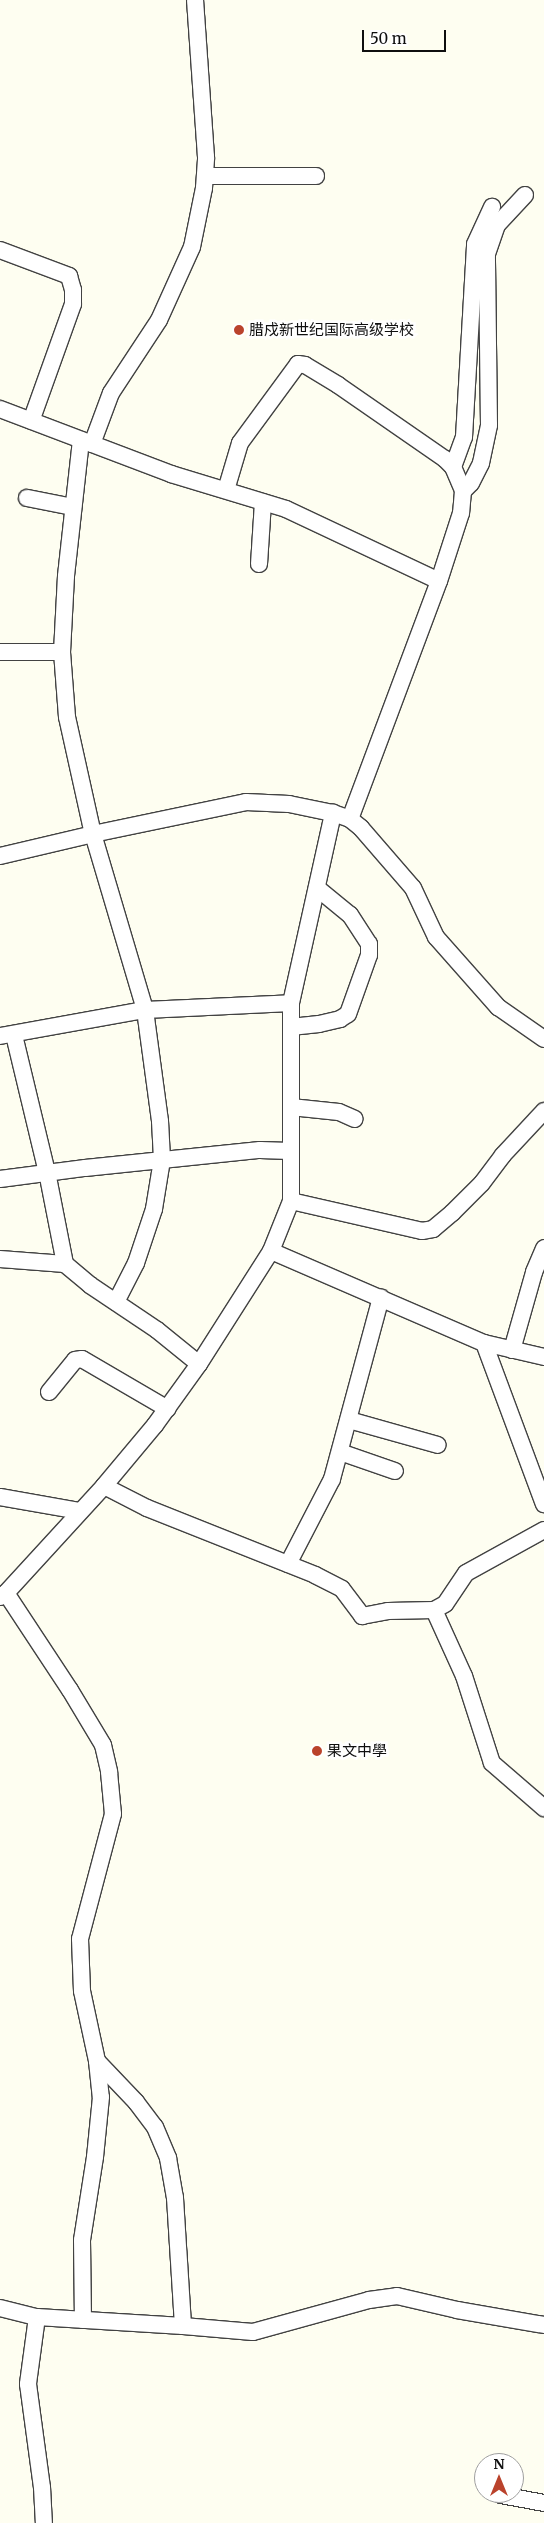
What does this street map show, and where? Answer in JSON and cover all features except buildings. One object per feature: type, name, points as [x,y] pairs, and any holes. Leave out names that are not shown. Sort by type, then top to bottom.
[{"type":"street","points":[[116,1302],[136,1263],[154,1208],[162,1160],[160,1122],[145,1010],[92,834],[67,717],[62,652],[74,507],[86,442],[111,393],[159,320],[192,247],[205,176],[206,157],[195,0]]},
{"type":"street","points":[[205,176],[316,176]]},
{"type":"street","points":[[463,490],[471,483],[481,463],[489,425],[486,254],[498,225],[525,195]]},
{"type":"street","points":[[453,467],[464,437],[475,244],[492,207]]},
{"type":"street","points":[[0,250],[69,276],[73,290],[73,304],[31,421]]},
{"type":"street","points":[[226,490],[240,443],[298,364],[306,365],[338,385],[445,459],[453,467],[463,490],[461,513],[440,581],[350,819]]},
{"type":"street","points":[[0,409],[171,474],[286,509],[440,581]]},
{"type":"street","points":[[27,498],[74,507]]},
{"type":"street","points":[[259,564],[263,502]]},
{"type":"street","points":[[0,652],[62,652]]},
{"type":"street","points":[[0,856],[92,834],[246,802],[290,804],[333,812],[350,819],[361,828],[413,888],[436,937],[498,1007],[544,1039]]},
{"type":"street","points":[[83,2320],[82,2240],[95,2157],[101,2097],[97,2061],[82,1991],[80,1939],[113,1814],[109,1772],[103,1745],[70,1690],[3,1595],[104,1486],[168,1409],[271,1251],[291,1201],[292,1003],[333,812]]},
{"type":"street","points":[[291,1027],[319,1024],[340,1019],[348,1014],[369,955],[369,944],[350,915],[317,888]]},
{"type":"street","points":[[65,1264],[47,1172],[7,1036],[145,1010],[292,1003]]},
{"type":"street","points":[[291,1107],[339,1112],[355,1119]]},
{"type":"street","points":[[291,1201],[422,1231],[433,1229],[482,1183],[503,1155],[544,1111]]},
{"type":"street","points":[[0,1179],[47,1172],[260,1150],[290,1151]]},
{"type":"street","points":[[512,1350],[539,1273],[544,1248]]},
{"type":"street","points":[[271,1251],[484,1343],[544,1357]]},
{"type":"street","points":[[0,1259],[65,1264],[157,1330],[199,1364]]},
{"type":"street","points":[[288,1564],[332,1479],[350,1420],[381,1298]]},
{"type":"street","points":[[484,1343],[544,1504]]},
{"type":"street","points":[[49,1392],[75,1360],[82,1359],[168,1409]]},
{"type":"street","points":[[350,1420],[438,1445]]},
{"type":"street","points":[[340,1452],[395,1471]]},
{"type":"street","points":[[104,1486],[147,1508],[288,1564],[342,1589],[362,1616],[388,1611],[434,1610],[446,1604],[466,1574],[544,1530]]},
{"type":"street","points":[[0,1497],[79,1511]]},
{"type":"street","points":[[434,1610],[464,1676],[492,1764],[544,1808]]},
{"type":"street","points":[[97,2061],[136,2102],[156,2128],[168,2158],[175,2198],[183,2326]]},
{"type":"street","points":[[0,2308],[37,2317],[253,2332],[369,2300],[397,2296],[457,2310],[544,2325]]},
{"type":"street","points":[[37,2317],[28,2384],[42,2487],[44,2523]]},
{"type":"street","points":[[524,2499],[544,2503]]},
{"type":"place","name":"腊戍新世纪国际高级学校","points":[[239,330]]},
{"type":"place","name":"果文中學","points":[[317,1751]]}]
